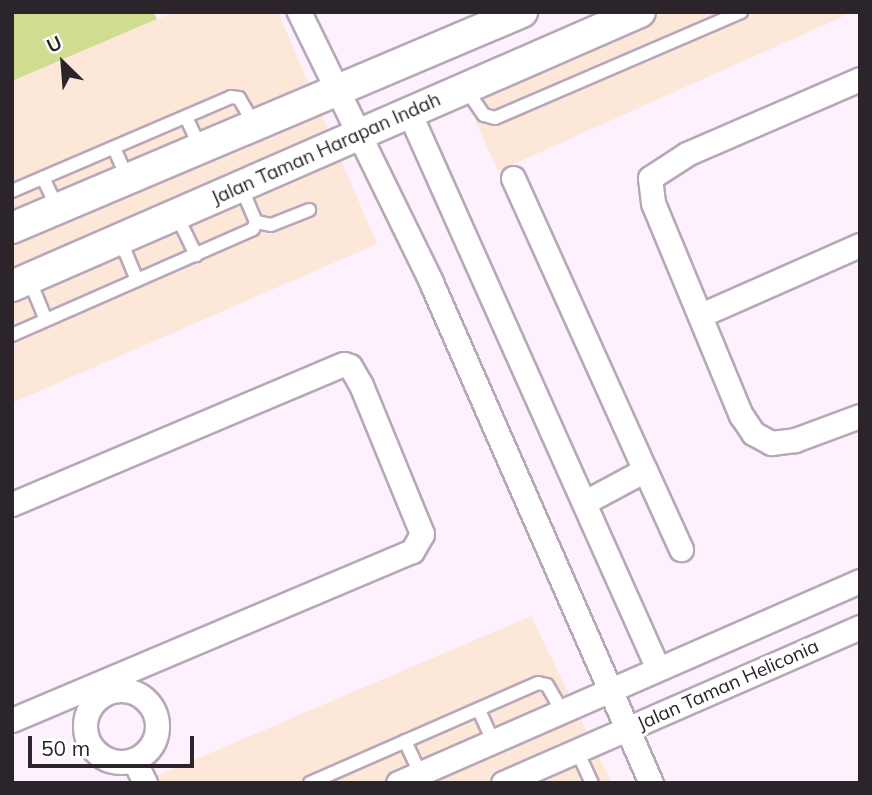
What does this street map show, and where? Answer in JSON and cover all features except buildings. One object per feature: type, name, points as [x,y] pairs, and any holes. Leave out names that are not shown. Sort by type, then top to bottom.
[{"type":"street","points":[[299,12],[340,90],[431,282],[607,692],[651,783]]},
{"type":"street","points":[[12,228],[522,12]]},
{"type":"street","name":"Jalan Taman Harapan Indah","points":[[21,282],[640,12]]},
{"type":"street","points":[[860,79],[687,154],[650,178],[653,203],[741,415],[753,433],[771,443],[795,440],[860,416]]},
{"type":"street","points":[[409,112],[658,670]]},
{"type":"street","points":[[513,178],[681,549]]},
{"type":"street","points":[[701,315],[860,245]]},
{"type":"street","points":[[12,504],[330,366],[344,364],[354,371],[422,534],[418,546],[102,687],[12,720]]},
{"type":"street","points":[[585,502],[645,470]]},
{"type":"street","points":[[398,783],[860,581]]},
{"type":"street","name":"Jalan Taman Heliconia","points":[[507,782],[860,627]]},
{"type":"street","points":[[102,687],[131,691],[154,710],[155,739],[134,760],[107,759],[89,742],[86,717],[102,687]]},
{"type":"street","points":[[134,760],[145,783]]},
{"type":"lane","points":[[465,88],[484,115],[495,118],[741,12]]},
{"type":"lane","points":[[12,191],[186,117],[239,98],[255,126]]},
{"type":"lane","points":[[186,117],[201,149]]},
{"type":"lane","points":[[114,148],[128,180]]},
{"type":"lane","points":[[43,178],[58,209]]},
{"type":"lane","points":[[12,335],[253,229],[256,222],[241,186]]},
{"type":"lane","points":[[256,222],[271,225],[309,211]]},
{"type":"lane","points":[[176,214],[196,255]]},
{"type":"lane","points":[[120,239],[138,280]]},
{"type":"lane","points":[[21,282],[46,320]]},
{"type":"lane","points":[[310,783],[342,777],[405,741],[543,682],[570,708]]},
{"type":"lane","points":[[479,710],[494,741]]},
{"type":"lane","points":[[405,741],[421,773]]},
{"type":"lane","points":[[586,747],[592,783]]},
{"type":"shaded area","points":[[174,12],[278,12],[377,244],[12,403],[12,81]]},
{"type":"shaded area","points":[[667,12],[853,12],[498,171],[472,113],[472,97]]},
{"type":"shaded area","points":[[531,616],[612,783],[140,783]]},
{"type":"green space","points":[[12,12],[154,12],[157,19],[12,81]]}]
